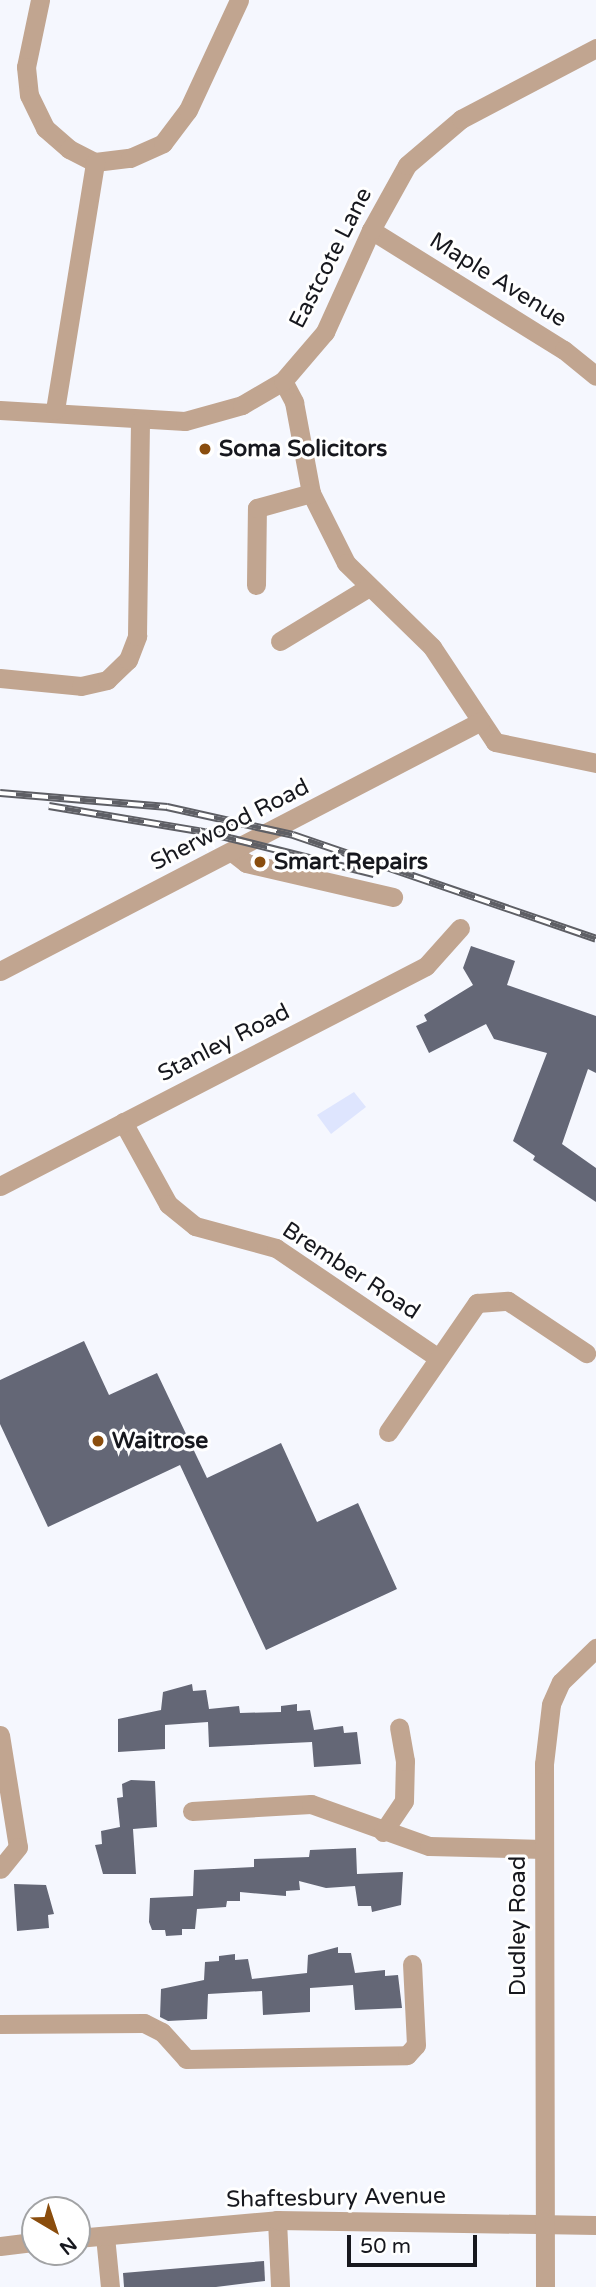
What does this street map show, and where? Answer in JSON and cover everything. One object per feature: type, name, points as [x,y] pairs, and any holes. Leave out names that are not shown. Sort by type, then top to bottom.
[{"type":"street","points":[[40,0],[26,67],[29,95],[46,128],[69,149],[95,162],[130,158],[163,143],[188,110],[239,0]]},
{"type":"street","name":"Eastcote Lane","points":[[0,410],[55,410],[140,421],[185,421],[242,405],[284,381],[325,332],[371,230],[407,165],[460,119],[596,48]]},
{"type":"street","points":[[55,410],[95,162]]},
{"type":"street","name":"Maple Avenue","points":[[371,230],[564,350],[596,376]]},
{"type":"street","points":[[284,381],[294,402],[311,493],[326,532],[367,588],[432,647],[495,742],[596,763]]},
{"type":"street","points":[[0,678],[82,686],[107,680],[128,660],[137,636],[140,421]]},
{"type":"street","points":[[256,585],[257,508],[311,493]]},
{"type":"street","points":[[280,641],[367,588]]},
{"type":"street","name":"Sherwood Road","points":[[0,971],[481,721]]},
{"type":"street","points":[[232,852],[246,863],[393,897]]},
{"type":"street","name":"Stanley Road","points":[[0,1186],[426,966],[460,928]]},
{"type":"street","name":"Brember Road","points":[[123,1122],[168,1204],[195,1226],[276,1248],[437,1357]]},
{"type":"street","points":[[388,1432],[437,1357],[477,1303],[508,1301],[586,1353]]},
{"type":"street","name":"Dudley Road","points":[[545,2287],[544,1764],[551,1704],[575,1664],[596,1648]]},
{"type":"street","points":[[383,1832],[404,1801],[405,1760],[399,1728]]},
{"type":"street","points":[[0,1735],[6,1810],[18,1847],[0,1868]]},
{"type":"street","points":[[192,1811],[311,1804],[383,1832],[429,1846],[543,1849]]},
{"type":"street","points":[[0,2024],[144,2023],[162,2032],[186,2059],[407,2055],[416,2045],[412,1964]]},
{"type":"street","points":[[277,2220],[280,2287]]},
{"type":"street","name":"Shaftesbury Avenue","points":[[91,2237],[277,2220],[545,2222],[596,2225]]},
{"type":"street","points":[[105,2236],[110,2287]]},
{"type":"street","points":[[0,2246],[21,2244]]},
{"type":"shaded area","points":[[354,1092],[366,1107],[331,1134],[317,1115]]},
{"type":"building","points":[[471,946],[515,961],[507,985],[596,1016],[596,1073],[588,1069],[562,1144],[596,1168],[596,1202],[533,1160],[535,1156],[513,1141],[547,1053],[494,1039],[486,1024],[429,1053],[416,1026],[427,1021],[424,1015],[473,985],[463,968]]},
{"type":"building","points":[[84,1341],[109,1395],[157,1373],[207,1478],[281,1443],[317,1522],[358,1503],[397,1589],[266,1650],[180,1465],[48,1527],[0,1424],[0,1380]]},
{"type":"building","points":[[192,1684],[193,1691],[206,1690],[209,1709],[239,1706],[240,1713],[281,1712],[281,1706],[297,1704],[297,1711],[310,1710],[314,1730],[343,1726],[344,1733],[357,1732],[361,1764],[314,1767],[312,1742],[209,1747],[208,1722],[165,1725],[165,1749],[118,1752],[118,1719],[161,1710],[163,1692]]},
{"type":"building","points":[[131,1780],[155,1781],[157,1827],[133,1829],[136,1874],[103,1874],[95,1845],[102,1844],[101,1831],[120,1827],[117,1798],[123,1797],[122,1784]]},
{"type":"building","points":[[356,1848],[357,1874],[403,1872],[401,1905],[372,1912],[371,1906],[358,1906],[355,1886],[326,1888],[299,1881],[300,1890],[286,1891],[286,1896],[240,1892],[240,1901],[227,1901],[226,1907],[197,1909],[195,1929],[182,1929],[182,1935],[166,1936],[165,1930],[152,1930],[149,1922],[150,1898],[193,1896],[194,1870],[254,1867],[254,1859],[309,1857],[310,1850]]},
{"type":"building","points":[[14,1884],[46,1885],[54,1914],[48,1915],[49,1928],[17,1931]]},
{"type":"building","points":[[338,1947],[338,1953],[351,1953],[355,1973],[385,1970],[385,1976],[398,1975],[402,2008],[355,2010],[353,1985],[310,1988],[310,2012],[263,2015],[262,1991],[208,1994],[207,2019],[168,2021],[160,2017],[161,1989],[204,1980],[205,1962],[219,1961],[219,1956],[235,1954],[235,1960],[248,1959],[252,1979],[307,1973],[308,1955]]},
{"type":"building","points":[[264,2261],[265,2281],[216,2287],[124,2287],[123,2273]]},
{"type":"railway","points":[[0,793],[167,807],[293,835],[596,939]]},
{"type":"railway","points":[[49,806],[205,832],[374,874]]},
{"type":"place","name":"Soma Solicitors","points":[[205,449]]},
{"type":"place","name":"Smart Repairs","points":[[260,862]]},
{"type":"place","name":"Waitrose","points":[[98,1441]]}]
